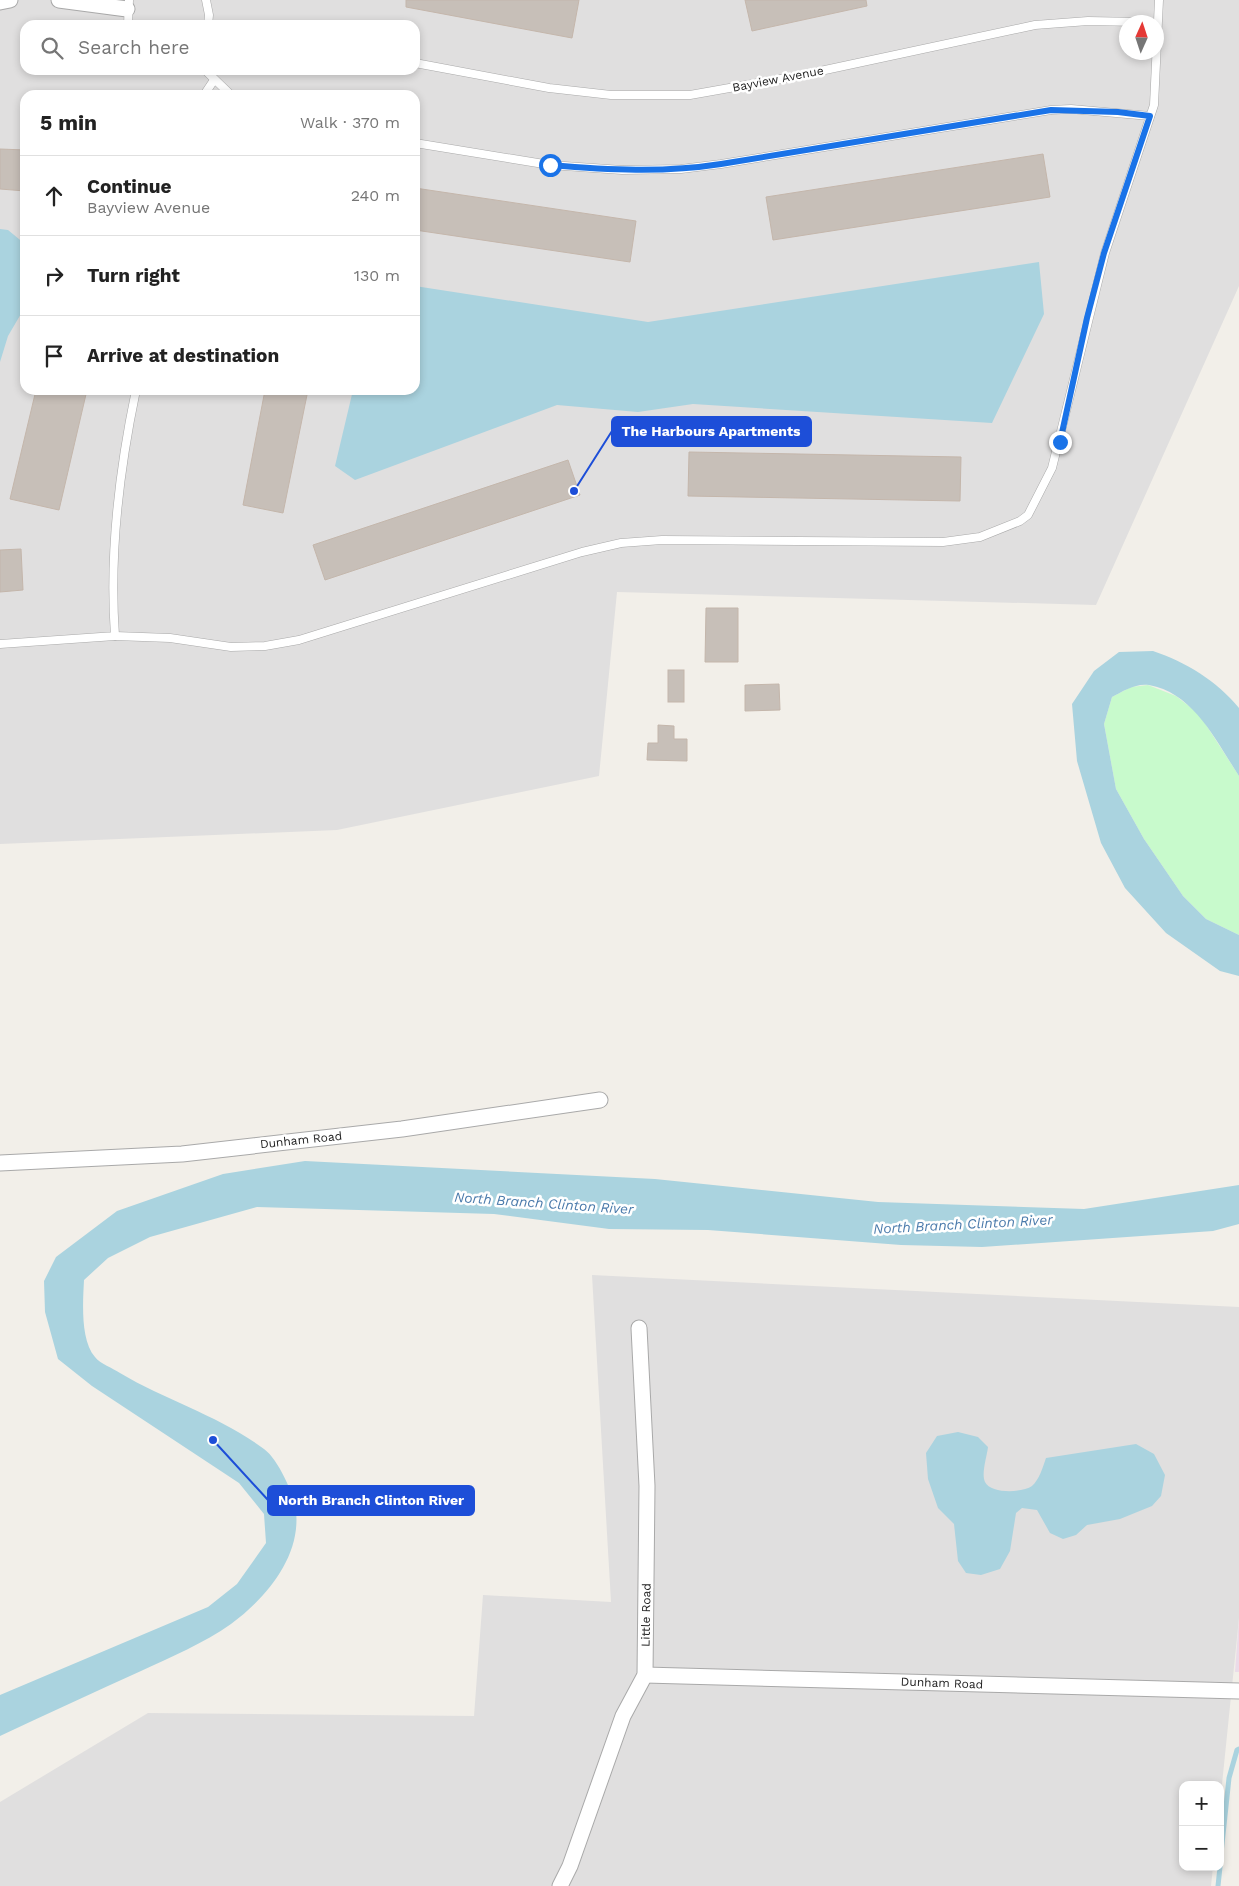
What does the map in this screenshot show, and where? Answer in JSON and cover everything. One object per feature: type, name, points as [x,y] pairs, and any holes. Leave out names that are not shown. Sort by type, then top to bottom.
[{"type":"street","points":[[0,2],[10,0]]},
{"type":"street","points":[[59,0],[128,4]]},
{"type":"street","name":"Dunham Road","points":[[0,1163],[182,1154],[402,1129],[600,1100]]},
{"type":"street","name":"Little Road","points":[[560,1886],[570,1866],[623,1716],[645,1675],[648,1486],[639,1328]]},
{"type":"street","name":"Dunham Road","points":[[645,1675],[1239,1691]]},
{"type":"lane","points":[[206,0],[209,20]]},
{"type":"lane","points":[[1158,15],[1159,0]]},
{"type":"lane","points":[[128,4],[128,20]]},
{"type":"lane","name":"Bayview Avenue","points":[[420,65],[549,88],[611,95],[690,95],[797,76],[1035,25],[1088,21],[1119,22]]},
{"type":"lane","points":[[0,644],[115,636],[170,638],[231,647],[290,642],[319,635],[582,552],[621,543],[712,539],[943,542],[980,538],[1014,524],[1028,515],[1046,482],[1056,456],[1104,253],[1150,116],[1156,88],[1157,60]]},
{"type":"lane","points":[[210,75],[225,90]]},
{"type":"lane","points":[[207,90],[214,80]]},
{"type":"lane","points":[[420,144],[550,165],[614,170],[655,170],[721,164],[1051,110],[1118,112],[1150,116]]},
{"type":"lane","points":[[115,636],[112,575],[115,532],[135,395]]},
{"type":"shaded area","points":[[0,0],[1239,0],[1239,286],[1096,605],[617,592],[599,776],[337,830],[0,844]]},
{"type":"shaded area","points":[[592,1275],[1239,1307],[1239,1618],[1222,1781],[1179,1781],[1179,1871],[1213,1871],[1211,1886],[0,1886],[0,1802],[148,1713],[474,1716],[483,1595],[611,1602]]},
{"type":"shaded area","points":[[1239,1618],[1239,1672],[1235,1672]]},
{"type":"green space","points":[[1148,685],[1176,696],[1199,714],[1239,776],[1239,935],[1206,919],[1183,896],[1144,839],[1116,789],[1104,724],[1112,697],[1131,687]]},
{"type":"water","points":[[0,229],[8,230],[20,240],[20,316],[8,336],[0,362]]},
{"type":"water","points":[[1039,262],[1044,314],[992,423],[693,404],[638,412],[557,405],[355,480],[335,466],[352,395],[420,395],[420,287],[648,322]]},
{"type":"water","points":[[1153,651],[1189,667],[1211,681],[1239,708],[1239,776],[1212,734],[1191,708],[1165,690],[1149,685],[1139,685],[1112,697],[1104,724],[1116,789],[1144,839],[1183,896],[1206,919],[1239,935],[1239,976],[1220,971],[1166,933],[1125,888],[1101,843],[1077,761],[1072,704],[1094,671],[1119,652]]},
{"type":"water","name":"North Branch Clinton River","points":[[305,1161],[655,1179],[878,1202],[1084,1209],[1239,1185],[1239,1224],[1213,1231],[982,1247],[901,1245],[708,1230],[609,1229],[494,1214],[257,1207],[150,1237],[108,1258],[84,1280],[84,1320],[90,1350],[103,1364],[156,1392],[230,1427],[264,1449],[275,1461],[289,1487],[295,1504],[296,1528],[293,1544],[287,1560],[268,1589],[244,1614],[221,1631],[176,1655],[0,1736],[0,1695],[208,1607],[237,1584],[266,1543],[264,1514],[239,1483],[92,1386],[58,1359],[45,1312],[44,1281],[56,1257],[117,1211],[223,1174]]},
{"type":"water","points":[[958,1432],[978,1437],[988,1447],[984,1479],[988,1486],[993,1489],[1014,1491],[1032,1486],[1039,1477],[1046,1458],[1136,1444],[1154,1454],[1165,1475],[1161,1496],[1152,1506],[1120,1519],[1087,1525],[1076,1535],[1063,1539],[1050,1533],[1037,1510],[1022,1508],[1016,1513],[1010,1551],[1000,1569],[981,1575],[966,1573],[958,1561],[954,1524],[938,1508],[928,1479],[926,1453],[937,1436]]},
{"type":"building","points":[[406,0],[579,0],[572,38],[406,7]]},
{"type":"building","points":[[745,0],[866,0],[867,6],[752,31]]},
{"type":"building","points":[[0,149],[20,150],[20,191],[0,189]]},
{"type":"building","points":[[1043,154],[1050,197],[773,240],[766,197]]},
{"type":"building","points":[[420,189],[636,221],[630,262],[420,231]]},
{"type":"building","points":[[35,395],[86,395],[59,510],[10,499]]},
{"type":"building","points":[[264,395],[307,395],[283,513],[243,505]]},
{"type":"building","points":[[689,452],[961,457],[960,501],[688,496]]},
{"type":"building","points":[[568,460],[580,495],[325,580],[313,545]]},
{"type":"building","points":[[21,549],[23,590],[0,592],[0,550]]},
{"type":"building","points":[[706,608],[738,608],[738,662],[705,662]]},
{"type":"building","points":[[668,670],[684,670],[684,702],[668,702]]},
{"type":"building","points":[[779,684],[780,710],[745,711],[745,685]]},
{"type":"building","points":[[658,725],[674,726],[674,739],[687,739],[687,761],[647,760],[648,743],[658,743]]},
{"type":"waterway","points":[[1224,1826],[1229,1778],[1237,1750],[1239,1749]]},
{"type":"waterway","points":[[1218,1886],[1220,1871]]},
{"type":"place","name":"The Harbours Apartments","points":[[574,491]]},
{"type":"place","name":"North Branch Clinton River","points":[[213,1440]]},
{"type":"route","points":[[550,165],[622,170],[681,169],[1051,110],[1071,109],[1150,116],[1104,253],[1087,318],[1060,442]]}]
